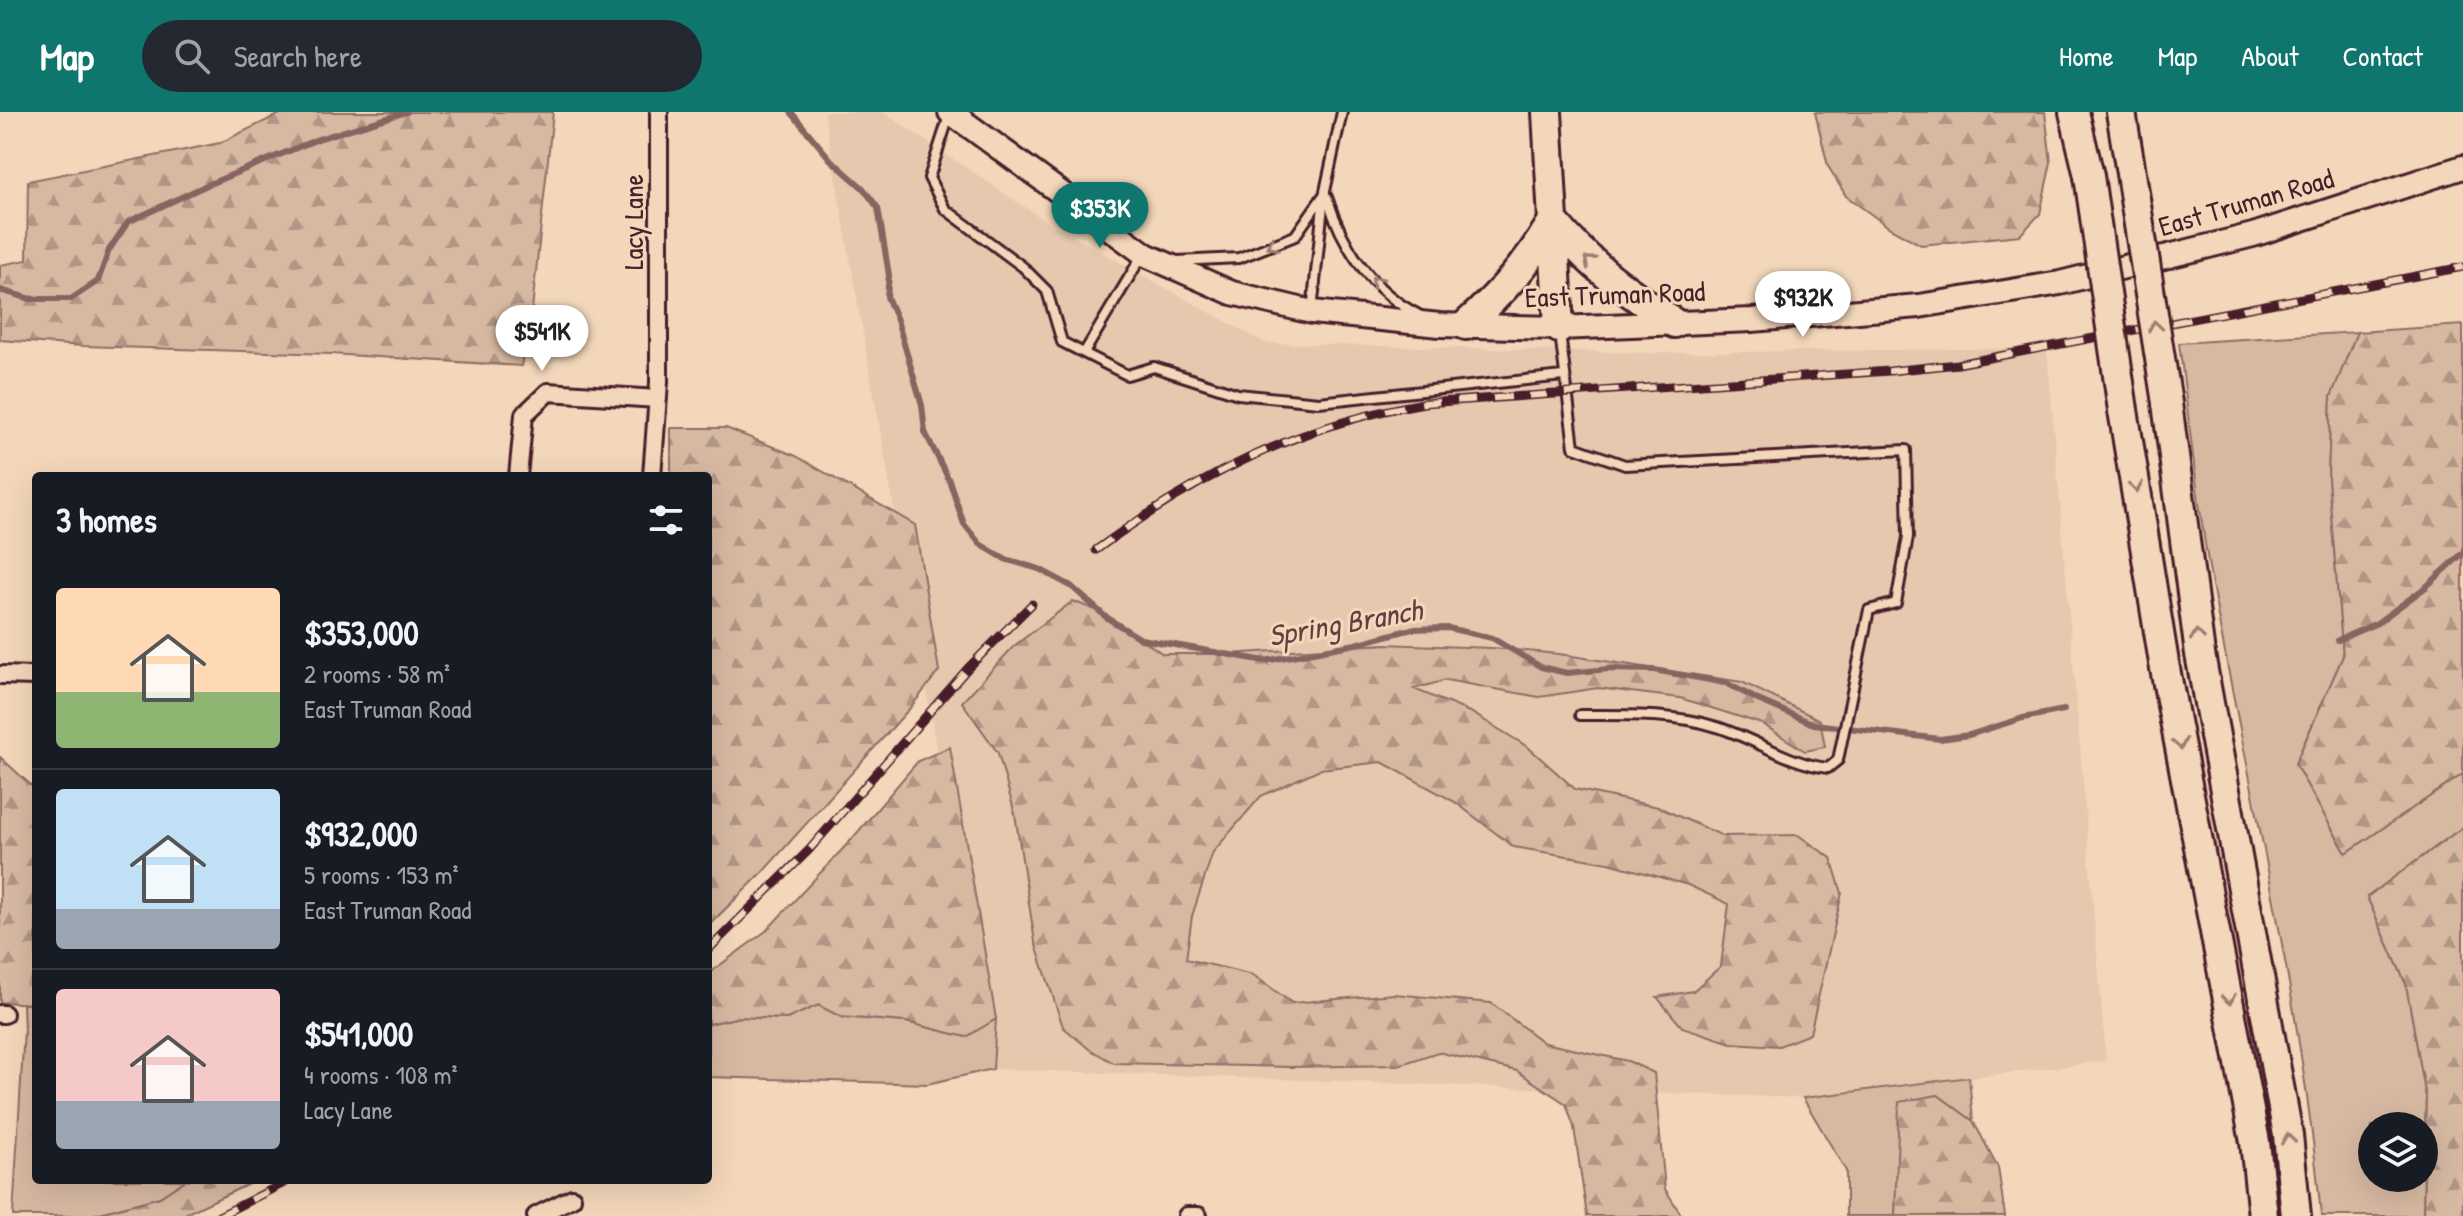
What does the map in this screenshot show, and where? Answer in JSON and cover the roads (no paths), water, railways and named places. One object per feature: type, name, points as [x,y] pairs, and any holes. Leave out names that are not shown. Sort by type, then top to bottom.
[{"type":"highway","points":[[1547,112],[1559,328]]},
{"type":"highway","points":[[2077,112],[2164,663],[2255,1142],[2263,1216]]},
{"type":"highway","points":[[2121,112],[2167,403],[2200,654],[2288,1135],[2296,1216]]},
{"type":"highway","points":[[2130,167],[2132,112]]},
{"type":"highway","points":[[1553,221],[1579,253],[1615,283],[1674,323]]},
{"type":"highway","points":[[1453,325],[1516,276],[1553,221]]},
{"type":"main road","name":"East Truman Road","points":[[950,112],[1152,258],[1232,293],[1312,312],[1453,325],[1559,328],[1752,320],[1919,306],[2060,283],[2253,235],[2463,167]]},
{"type":"street","name":"Lacy Lane","points":[[652,472],[658,399],[659,112]]},
{"type":"street","points":[[518,472],[524,415],[548,392],[658,399]]},
{"type":"street","points":[[0,675],[32,676]]},
{"type":"street","points":[[536,1216],[572,1198]]},
{"type":"street","points":[[1187,1216],[1198,1216]]},
{"type":"lane","points":[[950,112],[929,178],[945,209],[1023,267],[1047,291],[1062,342],[1127,375],[1154,367],[1238,394],[1319,402],[1563,376]]},
{"type":"lane","points":[[1312,312],[1325,192],[1342,112]]},
{"type":"lane","points":[[1084,353],[1152,258],[1239,258],[1295,236],[1325,192]]},
{"type":"lane","points":[[1325,192],[1335,223],[1351,254],[1378,285],[1404,308],[1453,325]]},
{"type":"lane","points":[[1559,328],[1574,447],[1625,465],[1906,450],[1908,537],[1896,603],[1869,610],[1838,760],[1828,768],[1815,766],[1785,758],[1717,727],[1703,724],[1649,715],[1580,715]]},
{"type":"waterway","name":"Spring Branch","points":[[0,290],[31,299],[71,299],[98,281],[109,250],[128,222],[318,139],[407,112]]},
{"type":"waterway","name":"Spring Branch","points":[[791,112],[831,160],[863,188],[878,208],[889,275],[887,297],[897,320],[922,405],[925,432],[949,480],[964,524],[980,544],[1005,559],[1039,569],[1071,586],[1107,618],[1141,639],[1265,661],[1356,644],[1412,629],[1448,628],[1492,638],[1541,667],[1567,673],[1609,669],[1654,670],[1726,683],[1814,724],[1940,739],[1969,735],[2023,718],[2064,710]]},
{"type":"waterway","name":"Spring Branch","points":[[2338,640],[2377,623],[2426,587],[2463,553]]},
{"type":"railway","points":[[1096,550],[1173,498],[1251,457],[1334,425],[1424,403],[1958,364],[2463,267]]},
{"type":"railway","points":[[712,946],[809,850],[968,668],[1032,604]]},
{"type":"railway","points":[[219,1216],[282,1184]]}]
